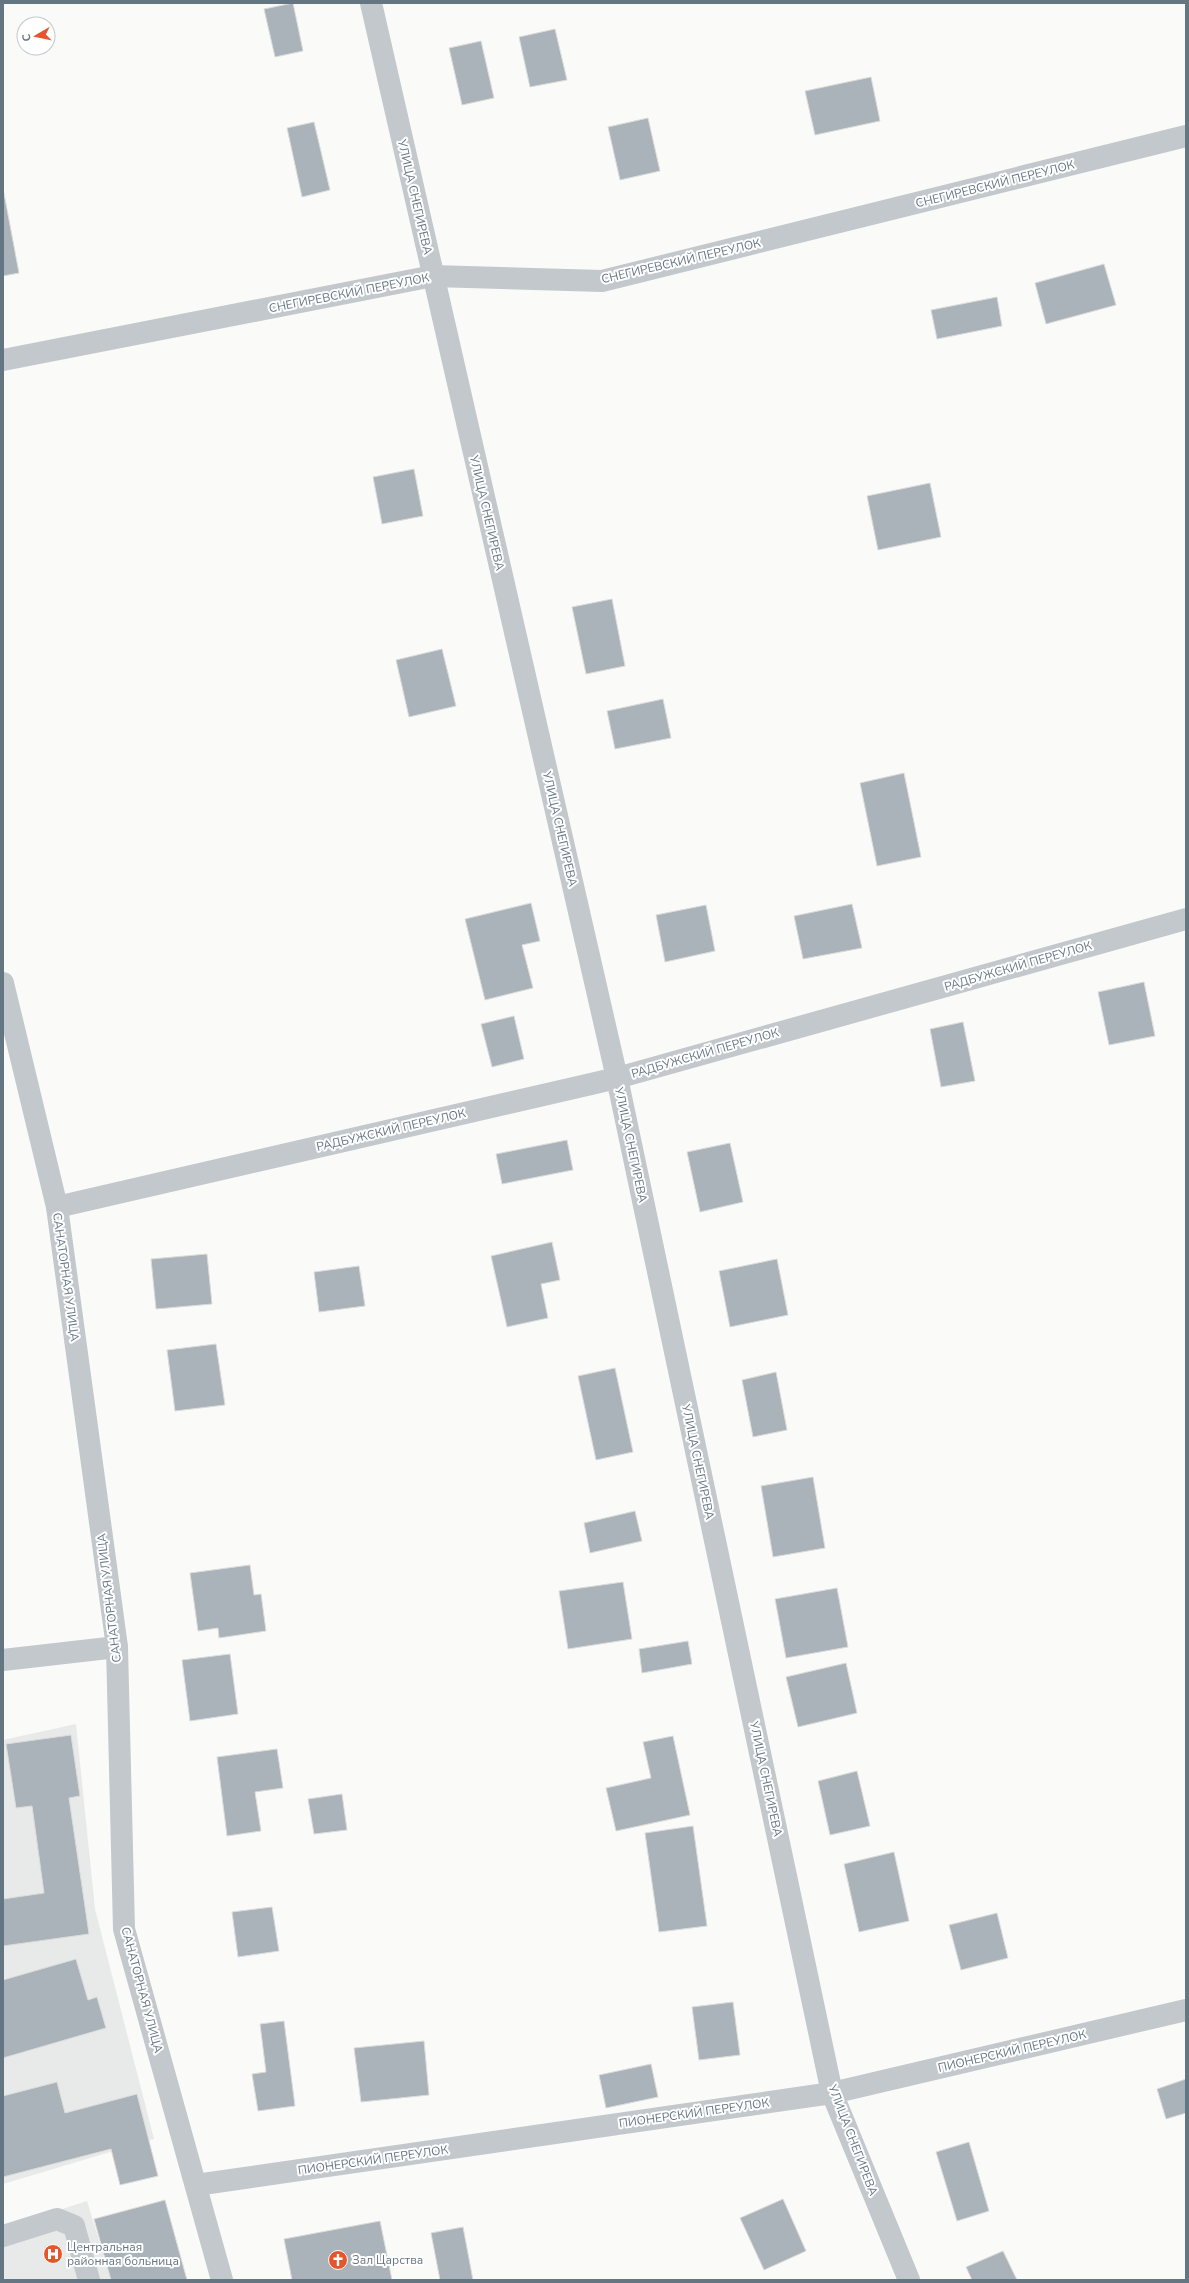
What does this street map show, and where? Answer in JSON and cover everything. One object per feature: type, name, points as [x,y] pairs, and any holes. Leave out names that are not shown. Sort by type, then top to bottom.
[{"type":"street","name":"УЛИЦА СНЕГИРЕВА","points":[[370,3],[617,1078],[832,2093],[909,2280]]},
{"type":"street","name":"СНЕГИРЕВСКИЙ ПЕРЕУЛОК","points":[[3,360],[433,276],[602,281],[1186,136]]},
{"type":"street","name":"РАДБУЖСКИЙ ПЕРЕУЛОК","points":[[57,1207],[617,1078],[1186,919]]},
{"type":"street","name":"САНАТОРНАЯ УЛИЦА","points":[[3,983],[57,1207],[117,1646],[124,1929],[222,2280]]},
{"type":"street","points":[[3,1660],[117,1646]]},
{"type":"street","name":"ПИОНЕРСКИЙ ПЕРЕУЛОК","points":[[196,2185],[832,2093],[1186,2010]]},
{"type":"street","points":[[3,2236],[56,2219],[74,2226],[89,2280]]},
{"type":"shaded area","points":[[76,1724],[95,1909],[154,2139],[3,2184],[3,1740]]},
{"type":"shaded area","name":"Центральная районная больница","points":[[87,2201],[111,2280],[3,2280],[3,2228]]},
{"type":"building","points":[[293,3],[303,51],[275,57],[264,9]]},
{"type":"building","points":[[555,29],[567,80],[530,87],[519,37]]},
{"type":"building","points":[[481,41],[494,98],[462,105],[449,48]]},
{"type":"building","points":[[871,77],[880,121],[815,135],[805,91]]},
{"type":"building","points":[[648,118],[660,171],[620,180],[608,127]]},
{"type":"building","points":[[314,122],[330,190],[302,197],[287,128]]},
{"type":"building","points":[[3,188],[19,273],[3,276]]},
{"type":"building","points":[[1104,264],[1116,305],[1046,324],[1035,283]]},
{"type":"building","points":[[997,297],[1002,326],[937,339],[931,310]]},
{"type":"building","points":[[414,469],[423,516],[382,524],[373,477]]},
{"type":"building","points":[[930,483],[941,537],[878,550],[867,496]]},
{"type":"building","points":[[612,599],[625,666],[586,674],[572,607]]},
{"type":"building","points":[[442,649],[456,706],[409,717],[396,660]]},
{"type":"building","points":[[663,699],[671,738],[615,749],[607,711]]},
{"type":"building","points":[[904,773],[921,857],[877,866],[860,783]]},
{"type":"building","points":[[531,903],[540,941],[522,945],[533,988],[485,1000],[465,919]]},
{"type":"building","points":[[852,904],[862,948],[803,959],[794,916]]},
{"type":"building","points":[[706,905],[715,951],[665,962],[656,915]]},
{"type":"building","points":[[1144,982],[1155,1036],[1109,1045],[1098,992]]},
{"type":"building","points":[[514,1016],[524,1059],[492,1067],[481,1024]]},
{"type":"building","points":[[963,1022],[975,1081],[941,1087],[930,1029]]},
{"type":"building","points":[[567,1140],[573,1170],[502,1184],[496,1154]]},
{"type":"building","points":[[730,1143],[743,1202],[700,1212],[687,1152]]},
{"type":"building","points":[[552,1242],[560,1280],[541,1284],[548,1318],[507,1327],[491,1256]]},
{"type":"building","points":[[207,1254],[212,1304],[156,1309],[151,1259]]},
{"type":"building","points":[[777,1259],[788,1315],[730,1327],[719,1271]]},
{"type":"building","points":[[359,1266],[365,1306],[319,1312],[314,1272]]},
{"type":"building","points":[[216,1344],[225,1405],[175,1411],[167,1350]]},
{"type":"building","points":[[615,1368],[633,1452],[596,1460],[578,1376]]},
{"type":"building","points":[[776,1372],[787,1430],[753,1437],[742,1380]]},
{"type":"building","points":[[813,1477],[825,1548],[773,1557],[761,1486]]},
{"type":"building","points":[[635,1511],[642,1541],[590,1553],[584,1523]]},
{"type":"building","points":[[250,1565],[254,1595],[261,1594],[266,1631],[219,1638],[218,1628],[198,1631],[190,1573]]},
{"type":"building","points":[[623,1582],[632,1639],[568,1649],[559,1591]]},
{"type":"building","points":[[837,1588],[848,1647],[786,1658],[775,1599]]},
{"type":"building","points":[[688,1641],[692,1664],[642,1673],[639,1649]]},
{"type":"building","points":[[230,1654],[238,1714],[190,1721],[182,1660]]},
{"type":"building","points":[[846,1663],[857,1713],[798,1727],[786,1677]]},
{"type":"building","points":[[71,1735],[80,1796],[69,1798],[89,1934],[3,1946],[3,1899],[44,1893],[32,1806],[16,1808],[6,1744]]},
{"type":"building","points":[[673,1736],[690,1815],[616,1831],[606,1788],[651,1778],[643,1742]]},
{"type":"building","points":[[277,1749],[283,1788],[255,1792],[261,1831],[227,1836],[217,1757]]},
{"type":"building","points":[[857,1771],[870,1826],[830,1835],[818,1781]]},
{"type":"building","points":[[342,1794],[347,1830],[314,1834],[308,1799]]},
{"type":"building","points":[[693,1826],[707,1926],[659,1932],[645,1833]]},
{"type":"building","points":[[894,1852],[909,1921],[859,1932],[844,1864]]},
{"type":"building","points":[[272,1907],[279,1951],[238,1957],[232,1912]]},
{"type":"building","points":[[997,1913],[1008,1958],[961,1970],[949,1925]]},
{"type":"building","points":[[76,1959],[88,2000],[97,1997],[106,2028],[3,2058],[3,1980]]},
{"type":"building","points":[[733,2002],[740,2055],[699,2060],[692,2007]]},
{"type":"building","points":[[284,2021],[295,2106],[258,2111],[252,2074],[266,2072],[260,2024]]},
{"type":"building","points":[[424,2041],[429,2095],[361,2102],[354,2048]]},
{"type":"building","points":[[651,2064],[658,2097],[606,2108],[599,2075]]},
{"type":"building","points":[[1186,2079],[1186,2113],[1166,2119],[1157,2089]]},
{"type":"building","points":[[57,2082],[65,2113],[137,2094],[158,2176],[120,2185],[111,2149],[3,2177],[3,2096]]},
{"type":"building","points":[[969,2142],[989,2211],[957,2221],[936,2152]]},
{"type":"building","points":[[783,2199],[806,2251],[764,2270],[740,2218]]},
{"type":"building","points":[[165,2200],[187,2280],[111,2280],[94,2219]]},
{"type":"building","name":"Зал Царства","points":[[380,2221],[392,2280],[292,2280],[284,2239]]},
{"type":"building","points":[[463,2227],[473,2280],[440,2280],[431,2233]]},
{"type":"building","points":[[1003,2251],[1017,2280],[972,2280],[966,2267]]},
{"type":"place","name":"Центральная районная больница","points":[[53,2254]]},
{"type":"place","name":"Зал Царства","points":[[338,2260]]}]
